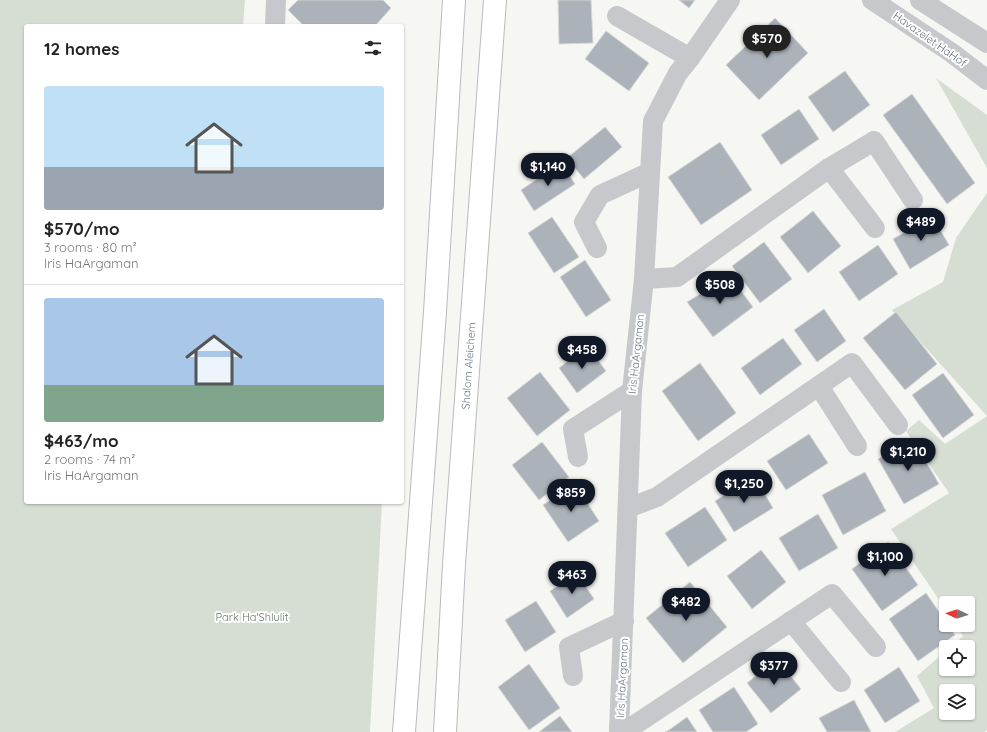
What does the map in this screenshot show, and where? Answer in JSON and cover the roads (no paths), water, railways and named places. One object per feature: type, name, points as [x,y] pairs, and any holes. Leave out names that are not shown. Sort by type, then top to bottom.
[{"type":"main road","points":[[404,732],[434,312],[454,0]]},
{"type":"main road","name":"Shalom Aleichem","points":[[445,732],[454,556],[495,0]]},
{"type":"street","points":[[274,24],[276,0]]},
{"type":"street","name":"Iris HaArgaman","points":[[619,730],[632,391],[644,279],[653,121],[678,73],[730,0]]},
{"type":"street","name":"Havazelet HaHof","points":[[872,0],[952,53],[987,80]]},
{"type":"street","points":[[920,0],[987,43]]},
{"type":"street","points":[[617,16],[690,58]]},
{"type":"street","points":[[644,279],[677,277],[829,168],[874,141],[914,200]]},
{"type":"street","points":[[829,168],[875,228]]},
{"type":"street","points":[[597,248],[584,222],[600,196],[650,172]]},
{"type":"street","points":[[628,508],[657,497],[852,363],[898,425]]},
{"type":"street","points":[[819,386],[857,446]]},
{"type":"street","points":[[578,457],[573,428],[632,391]]},
{"type":"street","points":[[619,730],[633,726],[832,594],[876,647]]},
{"type":"street","points":[[573,676],[569,647],[624,621]]},
{"type":"street","points":[[791,621],[841,682]]},
{"type":"park label","name":"Park Ha'Shlulit","points":[[252,617]]}]
